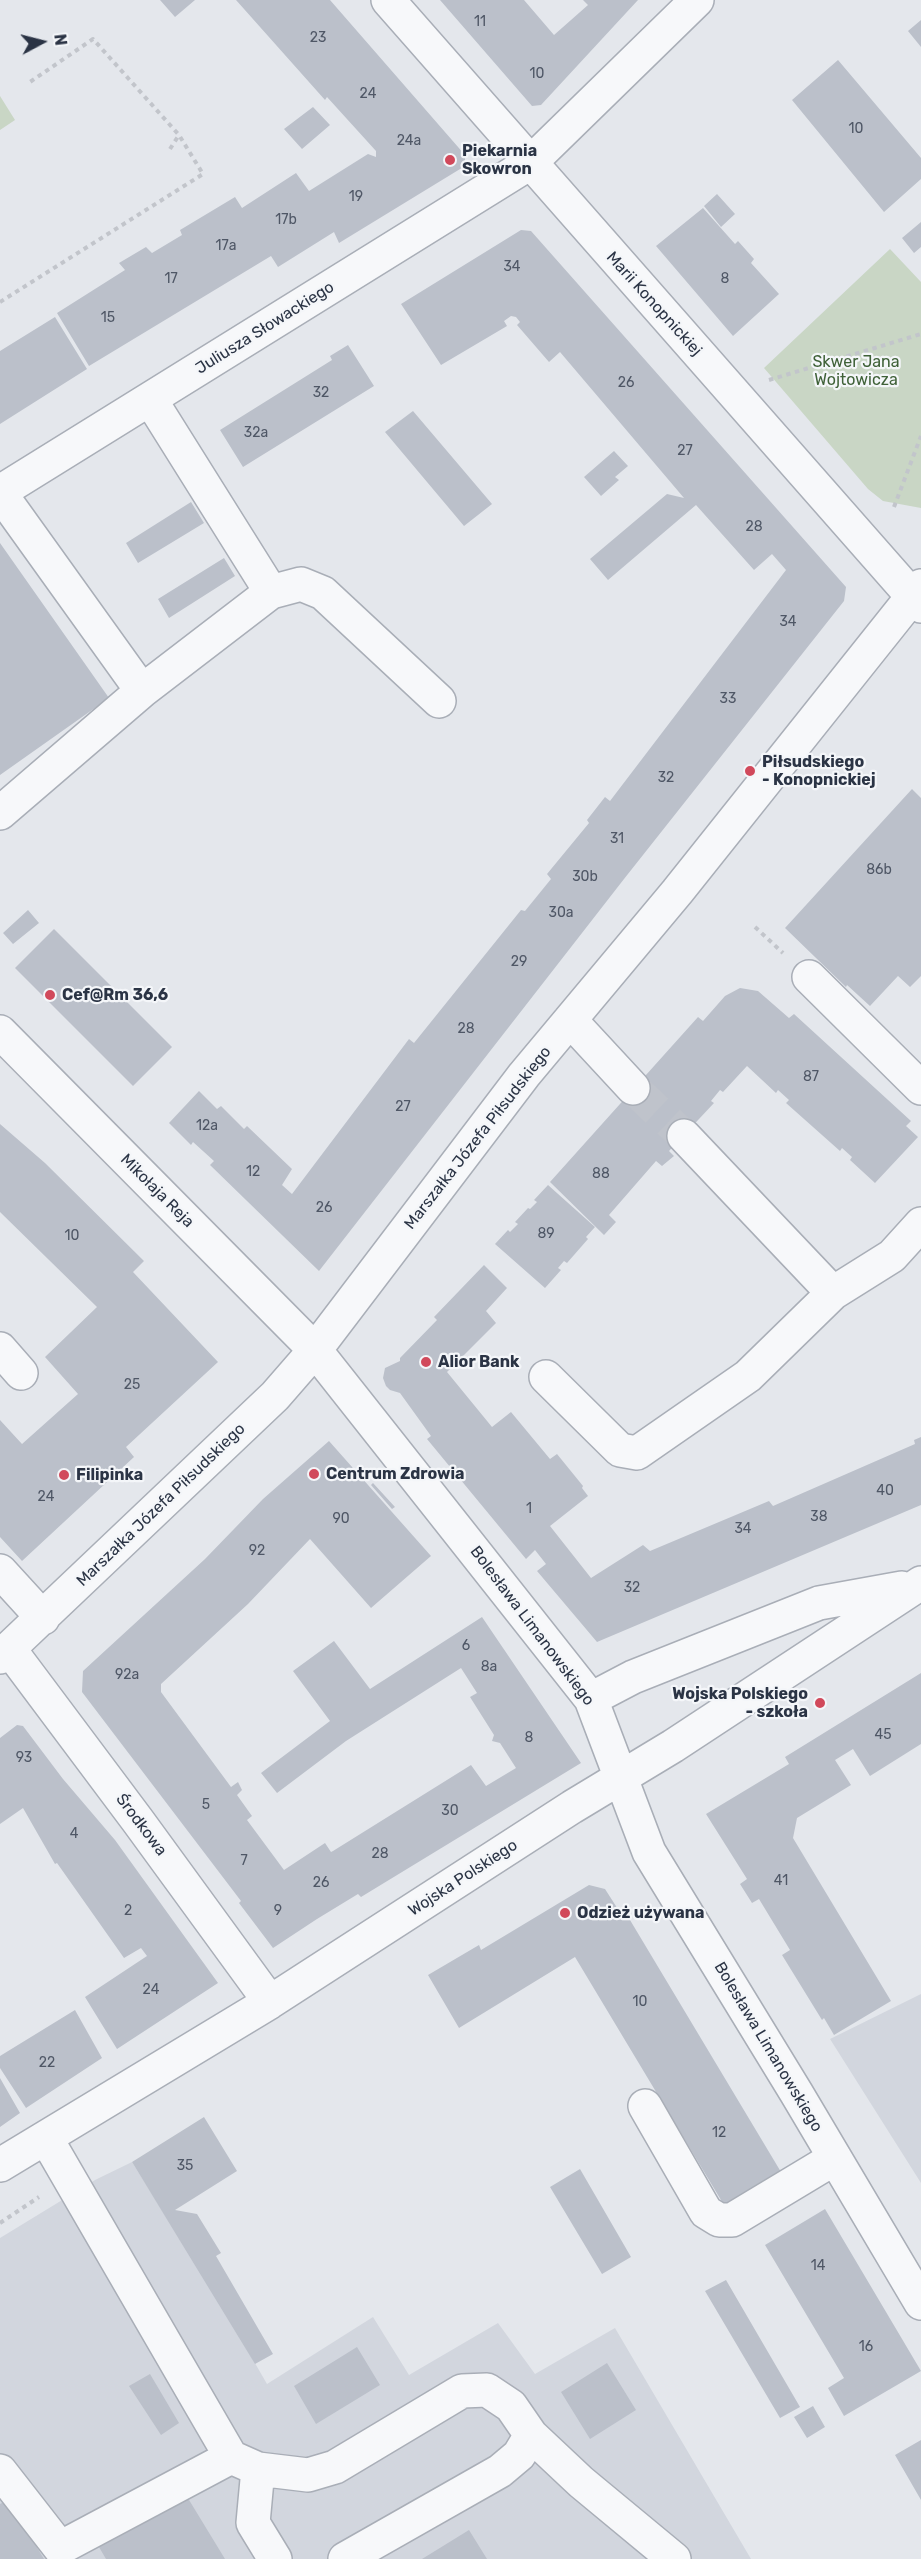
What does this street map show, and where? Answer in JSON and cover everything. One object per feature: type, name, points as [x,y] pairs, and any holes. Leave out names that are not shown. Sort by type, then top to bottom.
[{"type":"street","name":"Marii Konopnickiej","points":[[388,0],[530,163],[918,596]]},
{"type":"street","name":"Juliusza Słowackiego","points":[[0,493],[530,163],[697,0]]},
{"type":"street","points":[[150,399],[271,592]]},
{"type":"street","points":[[0,493],[142,691]]},
{"type":"street","points":[[0,813],[142,691],[271,592],[302,584],[323,593],[439,701]]},
{"type":"street","name":"Marszałka Józefa Piłsudskiego","points":[[5,1653],[275,1396],[315,1350],[524,1075],[677,892],[918,596]]},
{"type":"street","points":[[809,977],[921,1088]]},
{"type":"street","points":[[570,1020],[633,1088]]},
{"type":"street","name":"Mikołaja Reja","points":[[0,1032],[315,1350]]},
{"type":"street","points":[[684,1136],[834,1293]]},
{"type":"street","points":[[546,1377],[620,1450],[637,1453],[655,1443],[748,1376],[834,1293],[892,1256],[921,1224]]},
{"type":"street","points":[[0,1349],[21,1373]]},
{"type":"street","name":"Bolesława Limanowskiego","points":[[315,1350],[591,1699],[649,1852],[921,2302]]},
{"type":"street","points":[[0,1571],[43,1618]]},
{"type":"street","points":[[591,1699],[633,1677],[819,1603],[919,1584]]},
{"type":"street","name":"Wojska Polskiego","points":[[0,2165],[270,2002],[673,1746],[919,1584]]},
{"type":"street","name":"Środkowa","points":[[5,1653],[138,1821],[270,2002]]},
{"type":"street","points":[[645,2106],[706,2212],[720,2220],[732,2220],[835,2158]]},
{"type":"street","points":[[46,2138],[245,2463],[253,2523],[275,2559]]},
{"type":"street","points":[[2,2479],[63,2554],[245,2463],[308,2475],[335,2467],[462,2391],[486,2390],[512,2406],[531,2435],[581,2482],[674,2559]]},
{"type":"street","points":[[345,2559],[500,2471],[519,2455],[531,2435]]},
{"type":"path","points":[[0,302],[203,174],[179,135],[93,39],[30,82]]},
{"type":"path","points":[[170,149],[179,135]]},
{"type":"path","points":[[768,381],[921,334]]},
{"type":"path","points":[[894,507],[921,435]]},
{"type":"shaded area","points":[[921,1994],[921,2183],[830,2039]]},
{"type":"shaded area","points":[[132,2162],[222,2306],[267,2384],[373,2317],[409,2375],[498,2323],[535,2374],[615,2328],[751,2559],[0,2559],[0,2238],[95,2180]]},
{"type":"green space","points":[[0,96],[15,120],[0,130]]},
{"type":"green space","name":"Skwer Jana Wojtowicza","points":[[890,249],[921,282],[921,508],[883,501],[868,489],[764,368]]},
{"type":"building","points":[[160,0],[195,0],[175,17]]},
{"type":"building","points":[[236,0],[330,0],[465,155],[465,166],[339,243],[334,232],[278,267],[271,256],[89,366],[57,313],[125,270],[119,263],[146,247],[152,253],[182,235],[180,230],[235,197],[242,208],[296,173],[309,191],[368,154],[376,157],[376,151],[327,97],[325,100]]},
{"type":"building","points":[[440,0],[524,0],[554,35],[588,5],[583,0],[638,0],[541,105],[532,106]]},
{"type":"building","points":[[921,20],[921,47],[908,31]]},
{"type":"building","points":[[838,60],[921,158],[921,179],[884,212],[792,100]]},
{"type":"building","points":[[313,107],[330,125],[302,149],[284,129]]},
{"type":"building","points":[[717,194],[735,214],[721,227],[704,206]]},
{"type":"building","points":[[703,208],[735,244],[738,241],[754,259],[751,263],[779,294],[733,336],[656,246]]},
{"type":"building","points":[[921,222],[921,247],[914,253],[902,238]]},
{"type":"building","points":[[521,230],[531,231],[846,587],[844,601],[319,1271],[210,1165],[214,1161],[193,1142],[191,1145],[169,1123],[199,1091],[217,1109],[221,1106],[244,1129],[247,1126],[292,1169],[282,1185],[292,1194],[409,1039],[414,1043],[521,910],[525,911],[551,879],[547,874],[589,823],[587,820],[605,797],[610,801],[786,570],[772,554],[754,570],[696,505],[608,580],[590,559],[667,494],[684,498],[560,352],[549,362],[517,325],[520,322],[516,317],[511,316],[504,321],[507,326],[441,365],[401,304]]},
{"type":"building","points":[[55,317],[87,369],[0,424],[0,351]]},
{"type":"building","points":[[348,345],[374,386],[243,467],[220,430],[332,360],[330,356]]},
{"type":"building","points":[[413,411],[492,504],[464,526],[385,432]]},
{"type":"building","points":[[614,451],[628,466],[615,477],[619,480],[601,496],[584,477]]},
{"type":"building","points":[[191,502],[204,523],[138,563],[126,543]]},
{"type":"building","points":[[0,543],[109,698],[0,775]]},
{"type":"building","points":[[224,558],[235,576],[169,618],[158,599]]},
{"type":"building","points":[[912,789],[921,798],[921,976],[910,987],[898,976],[870,1006],[847,985],[846,987],[785,928]]},
{"type":"building","points":[[28,910],[39,923],[13,944],[3,933]]},
{"type":"building","points":[[54,929],[172,1047],[133,1086],[15,968]]},
{"type":"building","points":[[740,988],[758,991],[789,1018],[794,1014],[911,1121],[906,1126],[918,1137],[875,1183],[850,1160],[852,1157],[842,1148],[840,1151],[786,1103],[789,1100],[778,1090],[776,1093],[747,1066],[723,1092],[720,1090],[711,1101],[714,1103],[669,1151],[674,1156],[662,1166],[656,1161],[609,1215],[616,1222],[604,1235],[550,1182],[698,1017],[703,1021],[725,996]]},
{"type":"building","points":[[0,1124],[45,1163],[144,1261],[133,1272],[218,1362],[126,1447],[134,1457],[22,1561],[0,1537],[0,1420],[22,1444],[78,1394],[45,1357],[97,1307],[0,1212]]},
{"type":"building","points":[[548,1185],[595,1227],[586,1237],[588,1239],[567,1263],[564,1261],[558,1268],[561,1270],[545,1288],[495,1244],[508,1230],[510,1232],[518,1224],[515,1222],[537,1202],[534,1200]]},
{"type":"building","points":[[484,1265],[507,1288],[486,1311],[496,1323],[447,1372],[492,1427],[511,1412],[550,1459],[557,1454],[583,1486],[588,1496],[550,1526],[591,1578],[643,1545],[650,1551],[769,1501],[773,1506],[915,1444],[914,1440],[921,1437],[921,1505],[597,1642],[537,1571],[546,1564],[535,1550],[526,1559],[427,1439],[431,1436],[400,1393],[390,1390],[383,1378],[385,1368],[400,1361],[400,1358],[437,1320],[434,1317]]},
{"type":"building","points":[[329,1441],[431,1556],[371,1608],[310,1539],[248,1604],[161,1684],[161,1692],[231,1787],[238,1782],[242,1790],[237,1795],[252,1816],[247,1820],[284,1870],[325,1843],[331,1852],[333,1851],[471,1765],[486,1786],[516,1768],[500,1743],[492,1741],[494,1735],[470,1697],[477,1693],[461,1668],[346,1741],[277,1793],[261,1773],[330,1721],[293,1671],[334,1641],[370,1689],[482,1617],[581,1763],[361,1897],[358,1894],[273,1948],[239,1903],[241,1901],[82,1692],[83,1671],[205,1559],[263,1499]]},
{"type":"building","points":[[373,1483],[395,1507],[392,1509],[371,1485]]},
{"type":"building","points":[[921,1673],[921,1744],[870,1776],[853,1749],[835,1760],[851,1785],[797,1818],[793,1838],[891,2001],[834,2035],[824,2018],[822,2020],[782,1955],[790,1950],[759,1899],[752,1903],[740,1884],[747,1879],[706,1814],[789,1764],[785,1757]]},
{"type":"building","points":[[17,1725],[23,1726],[63,1779],[115,1840],[218,1983],[117,2049],[85,1997],[147,1956],[141,1948],[124,1958],[57,1863],[55,1864],[23,1808],[0,1824],[0,1738]]},
{"type":"building","points":[[589,1885],[605,1889],[623,1917],[627,1915],[781,2172],[724,2205],[575,1957],[459,2028],[428,1975],[479,1945],[481,1950]]},
{"type":"building","points":[[75,2010],[102,2058],[26,2108],[0,2068],[0,2056]]},
{"type":"building","points":[[0,2078],[20,2113],[0,2127]]},
{"type":"building","points":[[204,2117],[237,2171],[175,2210],[197,2214],[221,2253],[216,2256],[273,2354],[255,2364],[132,2162]]},
{"type":"building","points":[[580,2169],[631,2257],[602,2274],[550,2187]]},
{"type":"building","points":[[825,2209],[921,2371],[844,2416],[828,2388],[844,2378],[765,2245]]},
{"type":"building","points":[[726,2280],[800,2407],[780,2418],[705,2291]]},
{"type":"building","points":[[357,2347],[380,2385],[316,2424],[294,2386]]},
{"type":"building","points":[[607,2363],[636,2410],[590,2439],[561,2392]]},
{"type":"building","points":[[150,2374],[179,2423],[161,2435],[129,2386]]},
{"type":"building","points":[[813,2406],[825,2427],[807,2438],[794,2417]]},
{"type":"building","points":[[921,2440],[921,2500],[895,2455]]},
{"type":"building","points":[[186,2495],[225,2559],[106,2559],[99,2547]]},
{"type":"building","points":[[8,2500],[44,2559],[0,2559],[0,2504]]},
{"type":"building","points":[[469,2530],[487,2559],[422,2559]]},
{"type":"tunnel","points":[[633,1088],[684,1136]]},
{"type":"place","name":"Piekarnia Skowron","points":[[450,160]]},
{"type":"place","name":"Piłsudskiego - Konopnickiej","points":[[750,771]]},
{"type":"place","name":"Cef@Rm 36,6","points":[[50,995]]},
{"type":"place","name":"Alior Bank","points":[[426,1362]]},
{"type":"place","name":"Centrum Zdrowia","points":[[314,1474]]},
{"type":"place","name":"Filipinka","points":[[64,1475]]},
{"type":"place","name":"Wojska Polskiego - szkoła","points":[[820,1703]]},
{"type":"place","name":"Odzież używana","points":[[565,1913]]}]
